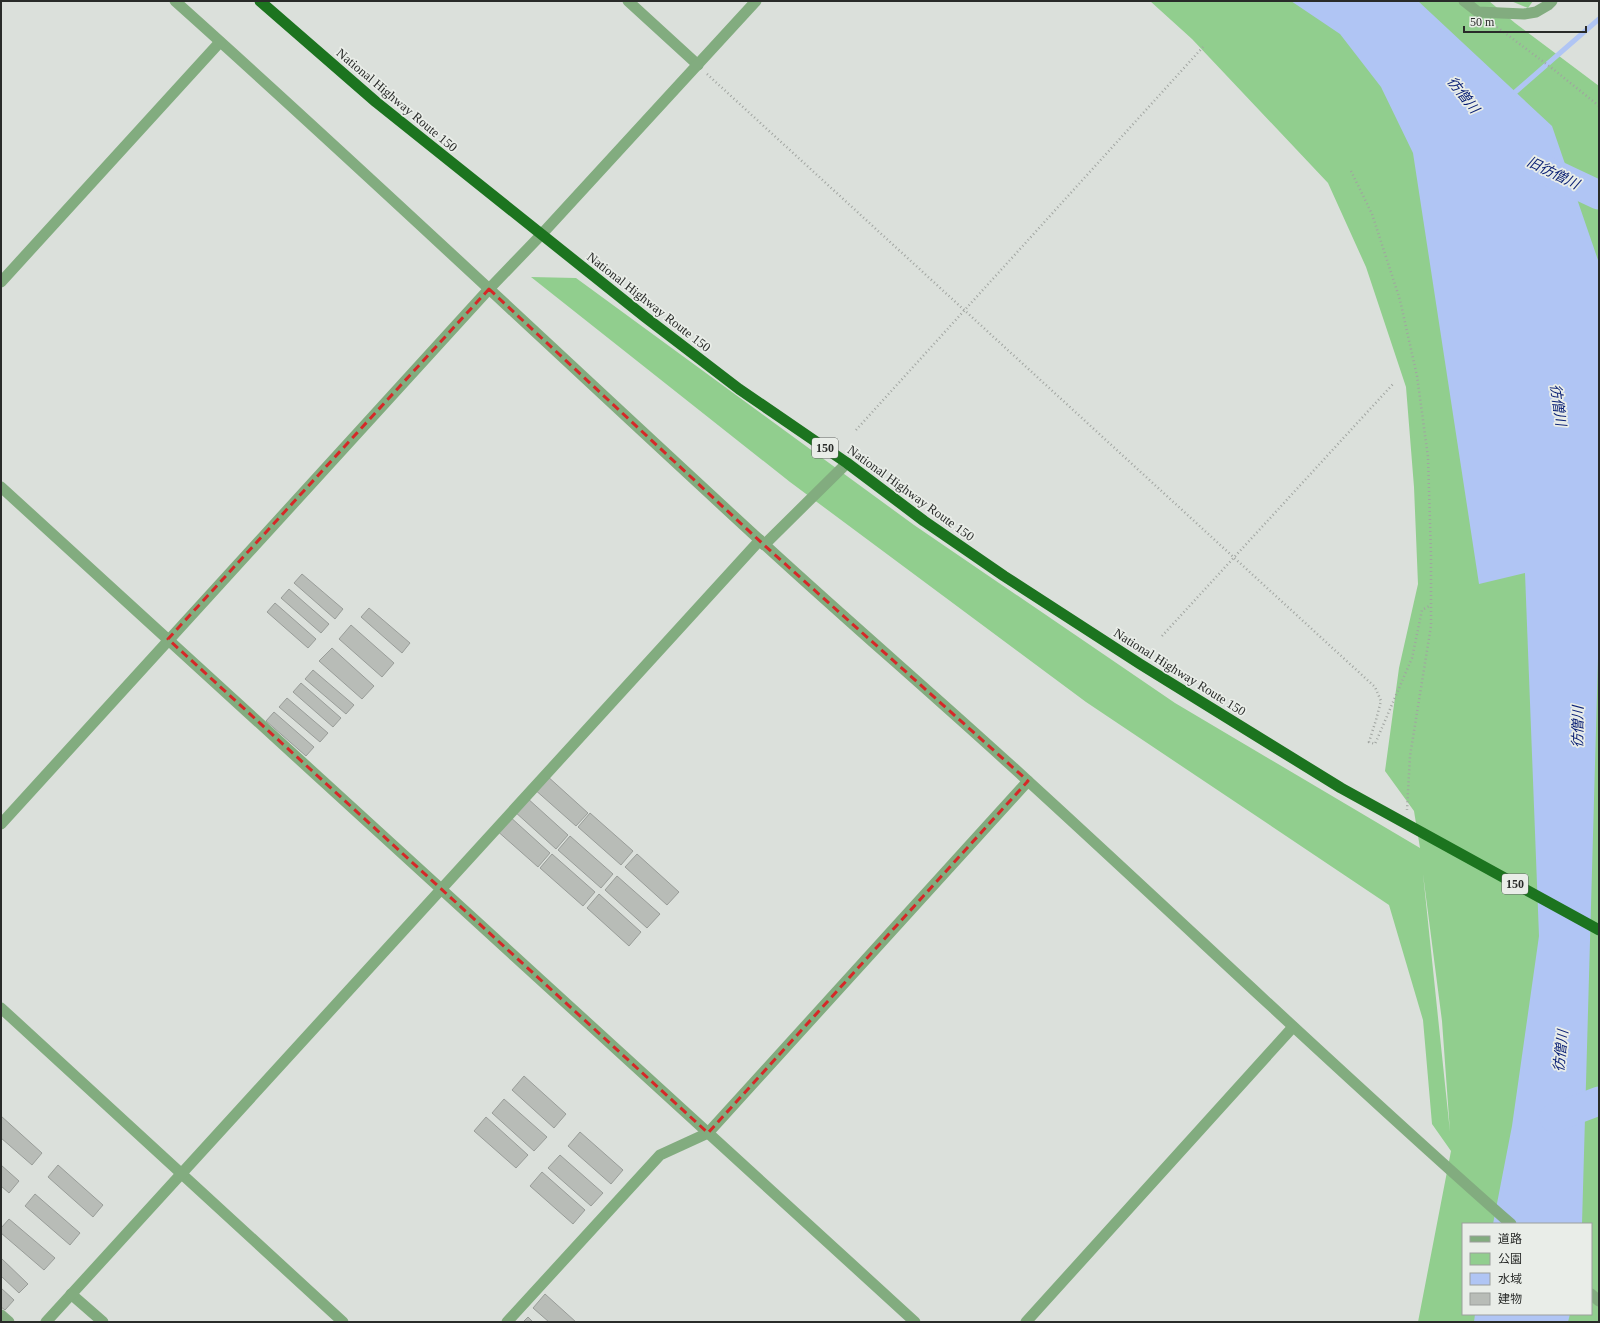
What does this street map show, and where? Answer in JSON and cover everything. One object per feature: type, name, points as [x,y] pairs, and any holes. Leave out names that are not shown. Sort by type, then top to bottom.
[{"type":"highway","name":"National Highway Route 150","points":[[260,1],[382,107],[644,318],[733,384],[847,463],[930,525],[1004,576],[1120,651],[1321,776],[1599,930]]},
{"type":"street","points":[[175,1],[489,289],[762,543],[1028,781],[1293,1027],[1510,1223]]},
{"type":"street","points":[[628,1],[698,65]]},
{"type":"street","points":[[1,824],[168,639],[489,289],[541,235],[756,1]]},
{"type":"street","points":[[1464,1],[1478,12],[1524,14],[1536,12],[1552,1]]},
{"type":"street","points":[[1,282],[220,42]]},
{"type":"street","points":[[46,1322],[442,889],[762,543],[847,463]]},
{"type":"street","points":[[1,487],[915,1322]]},
{"type":"street","points":[[507,1322],[660,1155],[708,1133],[1028,781]]},
{"type":"street","points":[[1,1008],[343,1322]]},
{"type":"street","points":[[1026,1322],[1293,1027]]},
{"type":"street","points":[[71,1294],[103,1322]]},
{"type":"street","points":[[1,1315],[9,1322]]},
{"type":"path","points":[[1496,26],[1599,106]]},
{"type":"path","points":[[856,430],[1203,48]]},
{"type":"path","points":[[698,65],[1375,687],[1381,701],[1369,742],[1375,744],[1412,658],[1422,610],[1431,605]]},
{"type":"path","points":[[1351,171],[1372,214],[1400,300],[1417,376],[1428,456],[1431,555],[1431,626],[1410,756],[1406,824]]},
{"type":"path","points":[[1162,636],[1393,384]]},
{"type":"highlighted area","points":[[489,289],[764,545],[1028,781],[708,1133],[168,639]]},
{"type":"green space","points":[[1150,1],[1489,1],[1515,23],[1599,86],[1599,1322],[1418,1322],[1451,1151],[1432,1124],[1423,1020],[1389,905],[1086,702],[790,482],[531,277],[576,278],[914,525],[1175,703],[1420,848],[1414,811],[1385,771],[1399,668],[1418,584],[1414,487],[1406,387],[1366,267],[1328,183],[1192,39]],"holes":[[[1423,874],[1442,1021],[1450,1132]]]},
{"type":"green space","points":[[1511,1],[1533,1],[1528,8]]},
{"type":"water","points":[[1291,1],[1418,1],[1552,126],[1599,263],[1599,623],[1582,1223],[1493,1223],[1512,1126],[1539,936],[1525,573],[1479,584],[1413,153],[1381,87],[1340,34]]},
{"type":"water","points":[[1475,1315],[1570,1315],[1568,1322],[1474,1322]]},
{"type":"building","points":[[302,574],[343,609],[335,619],[294,583]]},
{"type":"building","points":[[289,589],[329,624],[321,633],[281,598]]},
{"type":"building","points":[[275,603],[316,639],[308,648],[267,612]]},
{"type":"building","points":[[369,608],[410,643],[402,653],[361,617]]},
{"type":"building","points":[[351,625],[394,663],[382,677],[339,639]]},
{"type":"building","points":[[332,648],[374,686],[362,699],[319,661]]},
{"type":"building","points":[[313,670],[354,705],[346,714],[305,679]]},
{"type":"building","points":[[301,683],[341,718],[333,727],[293,692]]},
{"type":"building","points":[[287,698],[328,733],[320,742],[279,707]]},
{"type":"building","points":[[274,712],[314,747],[306,756],[266,721]]},
{"type":"building","points":[[546,775],[588,813],[576,826],[533,788]]},
{"type":"building","points":[[526,797],[568,835],[556,849],[514,811]]},
{"type":"building","points":[[590,813],[633,851],[621,865],[578,827]]},
{"type":"building","points":[[508,815],[550,853],[538,867],[495,829]]},
{"type":"building","points":[[570,836],[613,874],[601,888],[558,850]]},
{"type":"building","points":[[552,854],[595,892],[583,906],[540,868]]},
{"type":"building","points":[[637,854],[679,892],[667,905],[625,867]]},
{"type":"building","points":[[617,876],[660,914],[647,928],[605,890]]},
{"type":"building","points":[[599,894],[641,932],[629,946],[587,908]]},
{"type":"building","points":[[524,1076],[566,1114],[554,1128],[512,1090]]},
{"type":"building","points":[[504,1099],[547,1137],[534,1151],[492,1113]]},
{"type":"building","points":[[1,1116],[42,1153],[32,1165],[1,1138]]},
{"type":"building","points":[[486,1117],[528,1155],[516,1168],[474,1131]]},
{"type":"building","points":[[580,1132],[623,1170],[611,1184],[568,1146]]},
{"type":"building","points":[[560,1155],[603,1193],[591,1206],[548,1168]]},
{"type":"building","points":[[1,1165],[19,1181],[9,1193],[1,1186]]},
{"type":"building","points":[[58,1165],[103,1205],[93,1217],[48,1177]]},
{"type":"building","points":[[542,1172],[585,1210],[573,1224],[530,1186]]},
{"type":"building","points":[[35,1194],[80,1233],[70,1245],[25,1206]]},
{"type":"building","points":[[9,1219],[55,1258],[44,1270],[1,1233],[1,1228]]},
{"type":"building","points":[[1,1258],[28,1284],[19,1293],[1,1276]]},
{"type":"building","points":[[1,1288],[14,1300],[5,1310],[1,1307]]},
{"type":"building","points":[[545,1294],[576,1322],[549,1322],[533,1308]]},
{"type":"building","points":[[528,1317],[533,1322],[523,1322]]},
{"type":"waterway","points":[[1513,96],[1513,94],[1599,19]]},
{"type":"waterway","name":"旧彷僧川","points":[[1535,165],[1599,195]]},
{"type":"waterway","name":"彷僧川","points":[[1554,1118],[1599,1101]]}]
